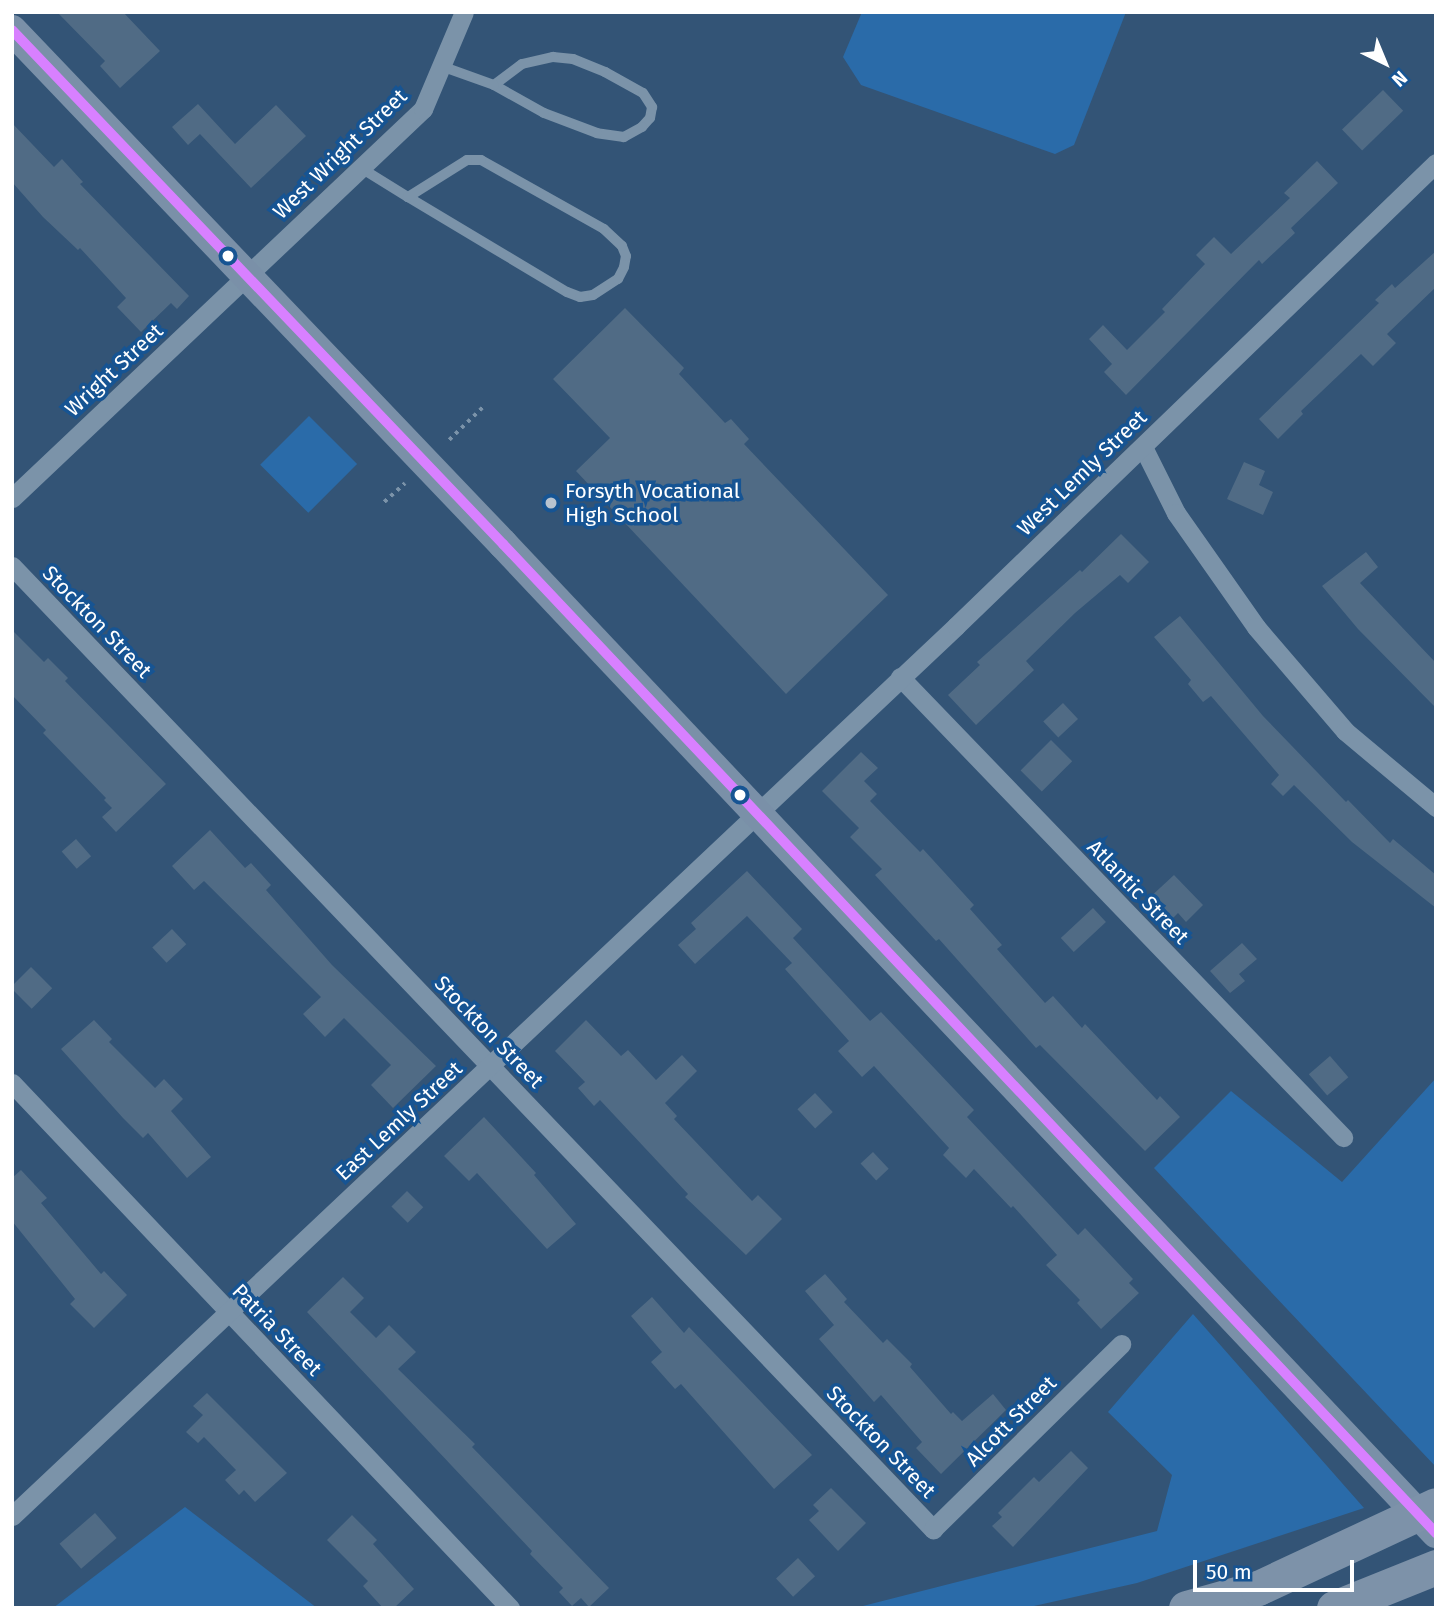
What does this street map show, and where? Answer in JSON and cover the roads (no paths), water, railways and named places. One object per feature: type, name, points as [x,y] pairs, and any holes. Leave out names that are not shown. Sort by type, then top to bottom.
[{"type":"highway","points":[[1186,1608],[1258,1588],[1436,1505]]},
{"type":"highway","points":[[1334,1608],[1436,1567]]},
{"type":"main road","points":[[12,30],[756,812],[1436,1533]]},
{"type":"street","name":"West Wright Street","points":[[247,276],[424,109],[464,12]]},
{"type":"street","name":"West Lemly Street","points":[[756,812],[1143,447],[1436,163]]},
{"type":"street","name":"Wright Street","points":[[12,498],[247,276]]},
{"type":"street","points":[[1143,447],[1176,513],[1256,626],[1345,731],[1436,807]]},
{"type":"street","name":"Stockton Street","points":[[12,566],[933,1529]]},
{"type":"street","name":"Atlantic Street","points":[[900,677],[1343,1138]]},
{"type":"street","name":"East Lemly Street","points":[[12,1516],[69,1459],[229,1312],[756,812]]},
{"type":"street","name":"Patria Street","points":[[12,1083],[510,1608]]},
{"type":"street","name":"Alcott Street","points":[[933,1529],[1121,1345]]},
{"type":"lane","points":[[441,66],[494,85],[544,113],[597,133],[624,137],[642,127],[650,118],[652,107],[643,93],[573,59],[537,59],[522,64],[494,85]]},
{"type":"lane","points":[[361,168],[408,197],[567,292],[580,297],[606,288],[618,279],[624,267],[626,256],[622,246],[604,229],[481,160],[467,160],[454,166],[408,197]]},
{"type":"place","name":"Forsyth Vocational High School","points":[[551,503]]}]
